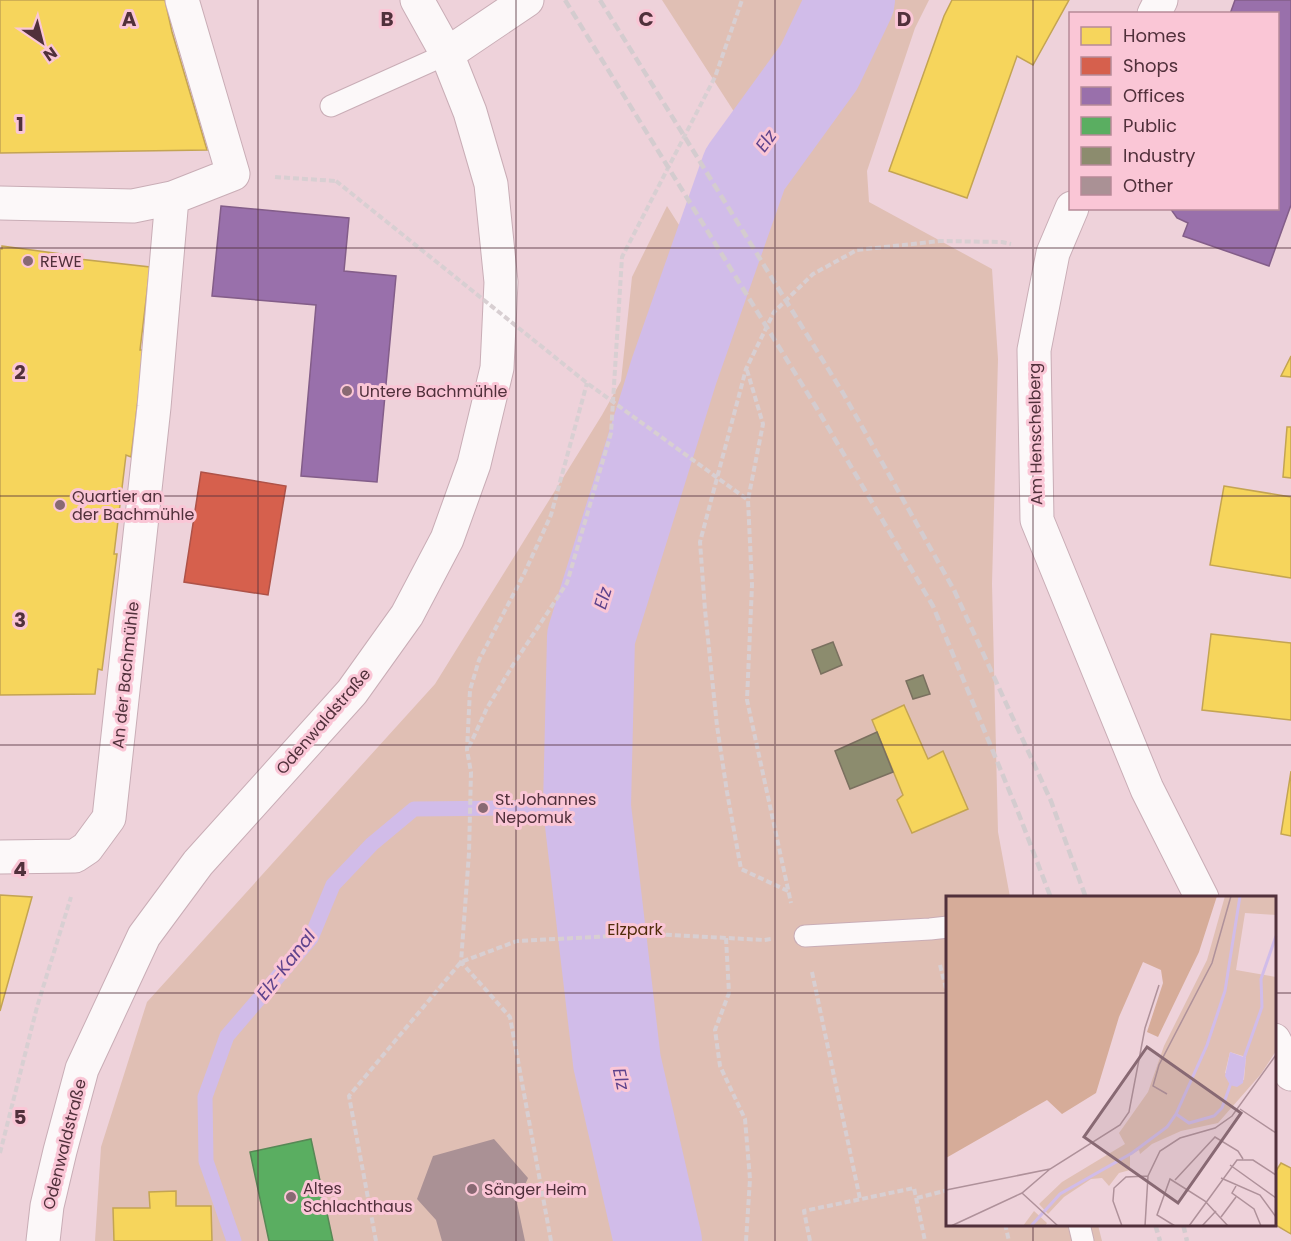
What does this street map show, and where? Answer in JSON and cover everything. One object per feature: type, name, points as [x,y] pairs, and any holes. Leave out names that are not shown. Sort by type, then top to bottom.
[{"type":"street","points":[[0,203],[133,206],[172,198],[232,174],[182,0]]},
{"type":"street","name":"Odenwaldstraße","points":[[43,1241],[47,1206],[82,1069],[144,936],[198,863],[352,692],[407,615],[447,540],[474,464],[497,368],[501,282],[491,184],[470,112],[447,54],[417,0]]},
{"type":"street","points":[[447,54],[527,0]]},
{"type":"street","name":"An der Bachmühle","points":[[87,848],[109,818],[154,407],[172,198]]},
{"type":"street","name":"Am Henschelberg","points":[[1071,210],[1053,253],[1034,350],[1037,520],[1147,789],[1201,896]]},
{"type":"street","points":[[0,857],[75,856],[87,848]]},
{"type":"street","points":[[1276,1042],[1291,1074]]},
{"type":"lane","points":[[331,106],[447,54]]},
{"type":"lane","points":[[805,936],[946,927]]},
{"type":"lane","points":[[1079,1226],[1083,1241]]},
{"type":"path","points":[[467,750],[487,708],[567,583],[611,433],[622,257],[715,77],[742,0]]},
{"type":"path","points":[[232,174],[336,181],[587,383],[748,500]]},
{"type":"path","points":[[747,369],[763,424],[748,500],[752,585],[747,700],[788,891],[741,869],[717,726],[705,610],[700,542],[747,369],[774,312],[813,274],[856,250],[940,241],[1002,242],[1053,253]]},
{"type":"path","points":[[551,1241],[510,1017],[461,962],[469,853],[471,772],[467,750],[470,690],[479,660],[524,574],[551,515],[587,383]]},
{"type":"path","points":[[0,1153],[37,1007],[87,848]]},
{"type":"path","points":[[376,1241],[350,1096],[461,962],[517,941],[653,934],[764,940],[805,936],[860,1199]]},
{"type":"path","points":[[726,938],[729,993],[715,1030],[720,1066],[745,1119],[750,1179],[746,1241]]},
{"type":"path","points":[[810,1241],[804,1211],[914,1188],[925,1241]]},
{"type":"path","points":[[916,1198],[946,1190]]},
{"type":"path","points":[[1005,1226],[1009,1241]]},
{"type":"green space","name":"Elzpark","points":[[662,0],[929,0],[915,28],[867,171],[869,202],[992,269],[998,359],[992,584],[998,832],[1010,896],[946,896],[946,1226],[1098,1226],[1102,1241],[95,1241],[101,1147],[147,1002],[435,684],[621,381],[632,277],[667,206],[693,247],[751,138]]},
{"type":"building: Homes","points":[[0,0],[165,0],[172,32],[207,150],[0,153]]},
{"type":"building: Homes","points":[[952,0],[1069,0],[1033,65],[1017,56],[967,198],[889,171],[944,16]]},
{"type":"building: Homes","name":"Quartier an der Bachmühle","points":[[2,246],[61,254],[61,257],[150,267],[140,350],[144,350],[131,457],[126,455],[114,554],[117,554],[102,670],[98,669],[95,694],[0,695],[0,249]]},
{"type":"building: Homes","points":[[1291,356],[1291,377],[1281,376]]},
{"type":"building: Homes","points":[[1287,427],[1291,427],[1291,478],[1283,477]]},
{"type":"building: Homes","points":[[1224,486],[1291,497],[1291,578],[1210,565]]},
{"type":"building: Homes","points":[[1211,634],[1291,643],[1291,720],[1202,710]]},
{"type":"building: Homes","points":[[904,705],[928,759],[943,751],[968,809],[912,833],[897,800],[903,795],[872,720]]},
{"type":"building: Homes","points":[[1291,771],[1291,836],[1281,834]]},
{"type":"building: Homes","points":[[0,895],[32,897],[0,1011]]},
{"type":"building: Homes","points":[[1281,1163],[1291,1168],[1291,1234],[1276,1225],[1276,1171]]},
{"type":"building: Homes","points":[[176,1191],[176,1206],[211,1206],[212,1241],[114,1241],[113,1208],[150,1208],[149,1192]]},
{"type":"building: Shops","points":[[201,472],[286,486],[268,595],[184,582]]},
{"type":"building: Offices","points":[[1235,0],[1291,0],[1291,205],[1269,266],[1183,236],[1188,223],[1177,218],[1171,210],[1279,210],[1279,12],[1231,12]]},
{"type":"building: Offices","name":"Untere Bachmühle","points":[[221,206],[349,218],[344,271],[396,276],[377,482],[301,476],[316,305],[212,296]]},
{"type":"building: Public","name":"Altes Schlachthaus","points":[[311,1139],[333,1241],[269,1241],[250,1152]]},
{"type":"building: Industry","points":[[833,642],[842,665],[821,674],[812,650]]},
{"type":"building: Industry","points":[[923,675],[930,694],[913,699],[906,681]]},
{"type":"building: Industry","points":[[877,732],[893,772],[850,789],[835,751]]},
{"type":"building: Other","name":"Sänger Heim","points":[[494,1139],[528,1178],[517,1203],[525,1241],[442,1241],[436,1220],[417,1199],[433,1156]]},
{"type":"waterway","name":"Elz","points":[[658,1241],[617,1062],[587,807],[591,637],[674,371],[745,169],[819,67],[851,0]]},
{"type":"waterway","name":"Elz-Kanal","points":[[234,1241],[206,1161],[205,1097],[227,1036],[311,938],[333,885],[372,844],[414,809],[587,807]]},
{"type":"railway","points":[[565,0],[816,407],[933,606],[1050,896]]},
{"type":"railway","points":[[600,0],[843,393],[954,590],[1051,801],[1085,896]]},
{"type":"railway","points":[[1156,1226],[1160,1241]]},
{"type":"railway","points":[[1183,1226],[1187,1241]]},
{"type":"place","name":"REWE","points":[[28,261]]},
{"type":"place","name":"Untere Bachmühle","points":[[347,391]]},
{"type":"place","name":"Quartier an der Bachmühle","points":[[60,505]]},
{"type":"place","name":"St. Johannes Nepomuk","points":[[483,808]]},
{"type":"place","name":"Sänger Heim","points":[[472,1189]]},
{"type":"place","name":"Altes Schlachthaus","points":[[291,1197]]}]
